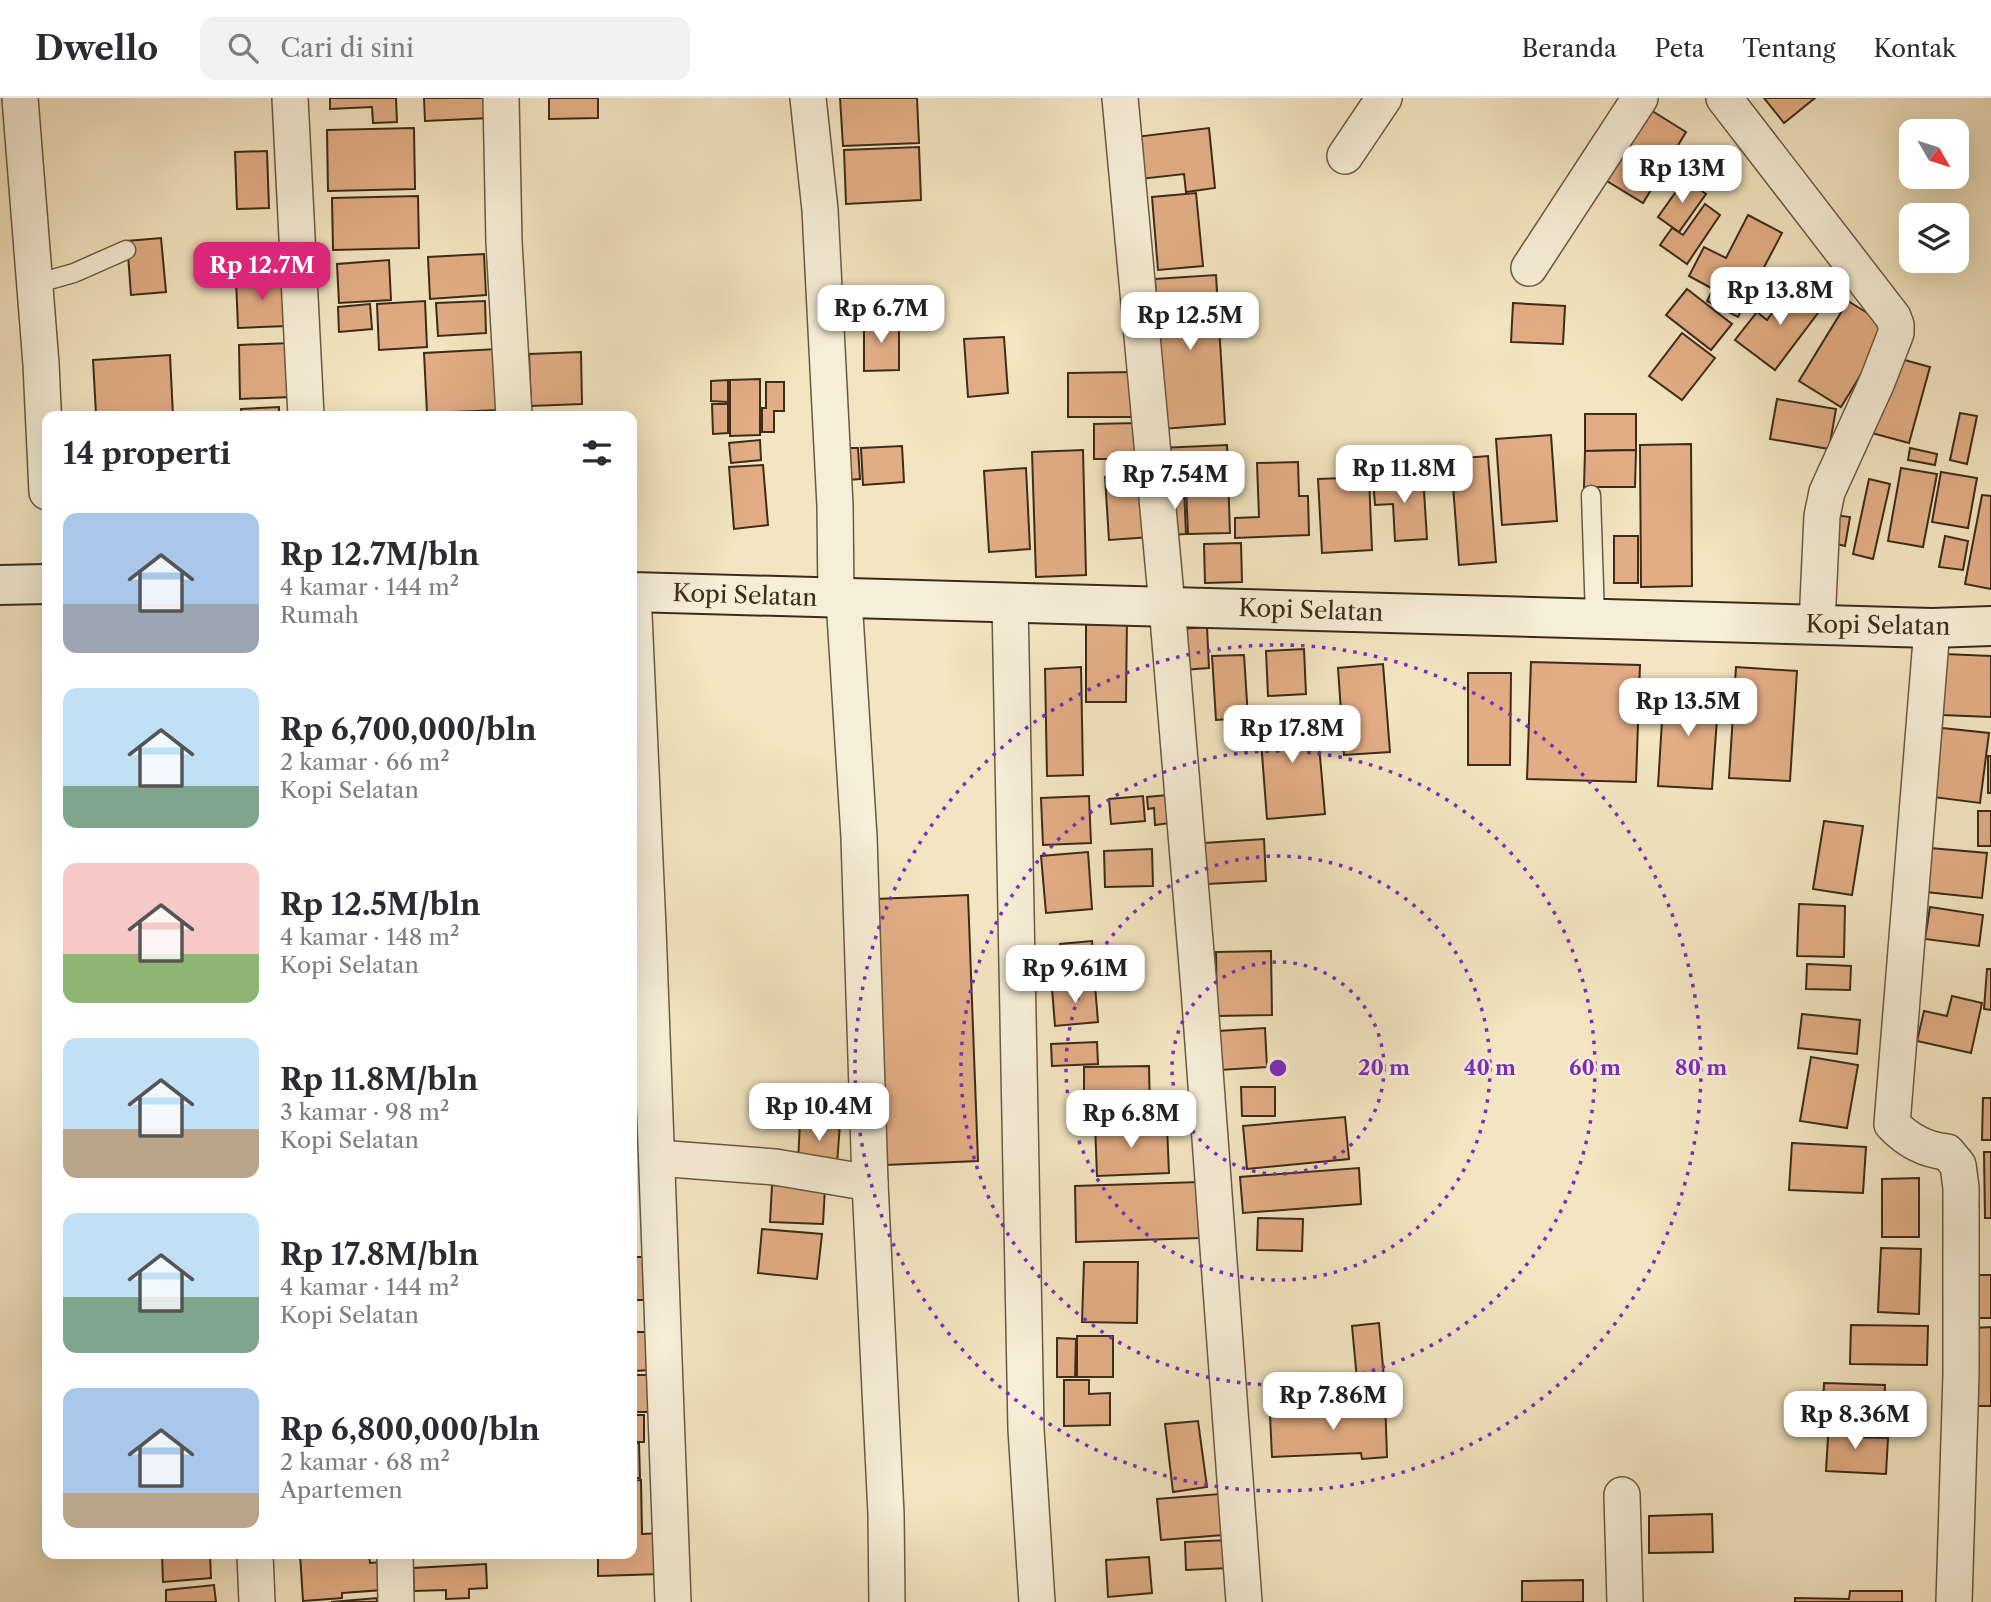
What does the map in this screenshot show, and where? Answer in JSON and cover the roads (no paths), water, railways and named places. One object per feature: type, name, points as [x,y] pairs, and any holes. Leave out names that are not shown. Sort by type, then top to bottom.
[{"type":"street","points":[[20,98],[42,411]]},
{"type":"street","points":[[290,98],[306,411]]},
{"type":"street","points":[[501,98],[504,242],[514,411]]},
{"type":"street","points":[[808,98],[820,210],[840,598],[859,836],[870,1183],[886,1514],[887,1602]]},
{"type":"street","points":[[1120,98],[1198,976],[1244,1602]]},
{"type":"street","points":[[1345,156],[1384,98]]},
{"type":"street","points":[[1529,268],[1640,98]]},
{"type":"street","points":[[1724,98],[1869,285],[1896,325],[1896,333],[1877,382],[1827,492],[1822,516],[1817,624]]},
{"type":"street","points":[[0,584],[42,584]]},
{"type":"street","name":"Kopi Selatan","points":[[637,592],[1932,628],[1991,626]]},
{"type":"street","points":[[1010,602],[1026,1429],[1037,1602]]},
{"type":"street","points":[[1932,628],[1892,1124],[1914,1143],[1934,1151],[1947,1152],[1958,1165],[1961,1188],[1961,1374],[1954,1602]]},
{"type":"street","points":[[637,686],[673,1602]]},
{"type":"street","points":[[657,1158],[775,1167],[870,1183]]},
{"type":"street","points":[[1622,1495],[1625,1602]]},
{"type":"street","points":[[255,1559],[257,1602]]},
{"type":"street","points":[[395,1559],[396,1602]]},
{"type":"lane","points":[[35,284],[74,273],[126,250]]},
{"type":"lane","points":[[1591,495],[1595,618]]}]
